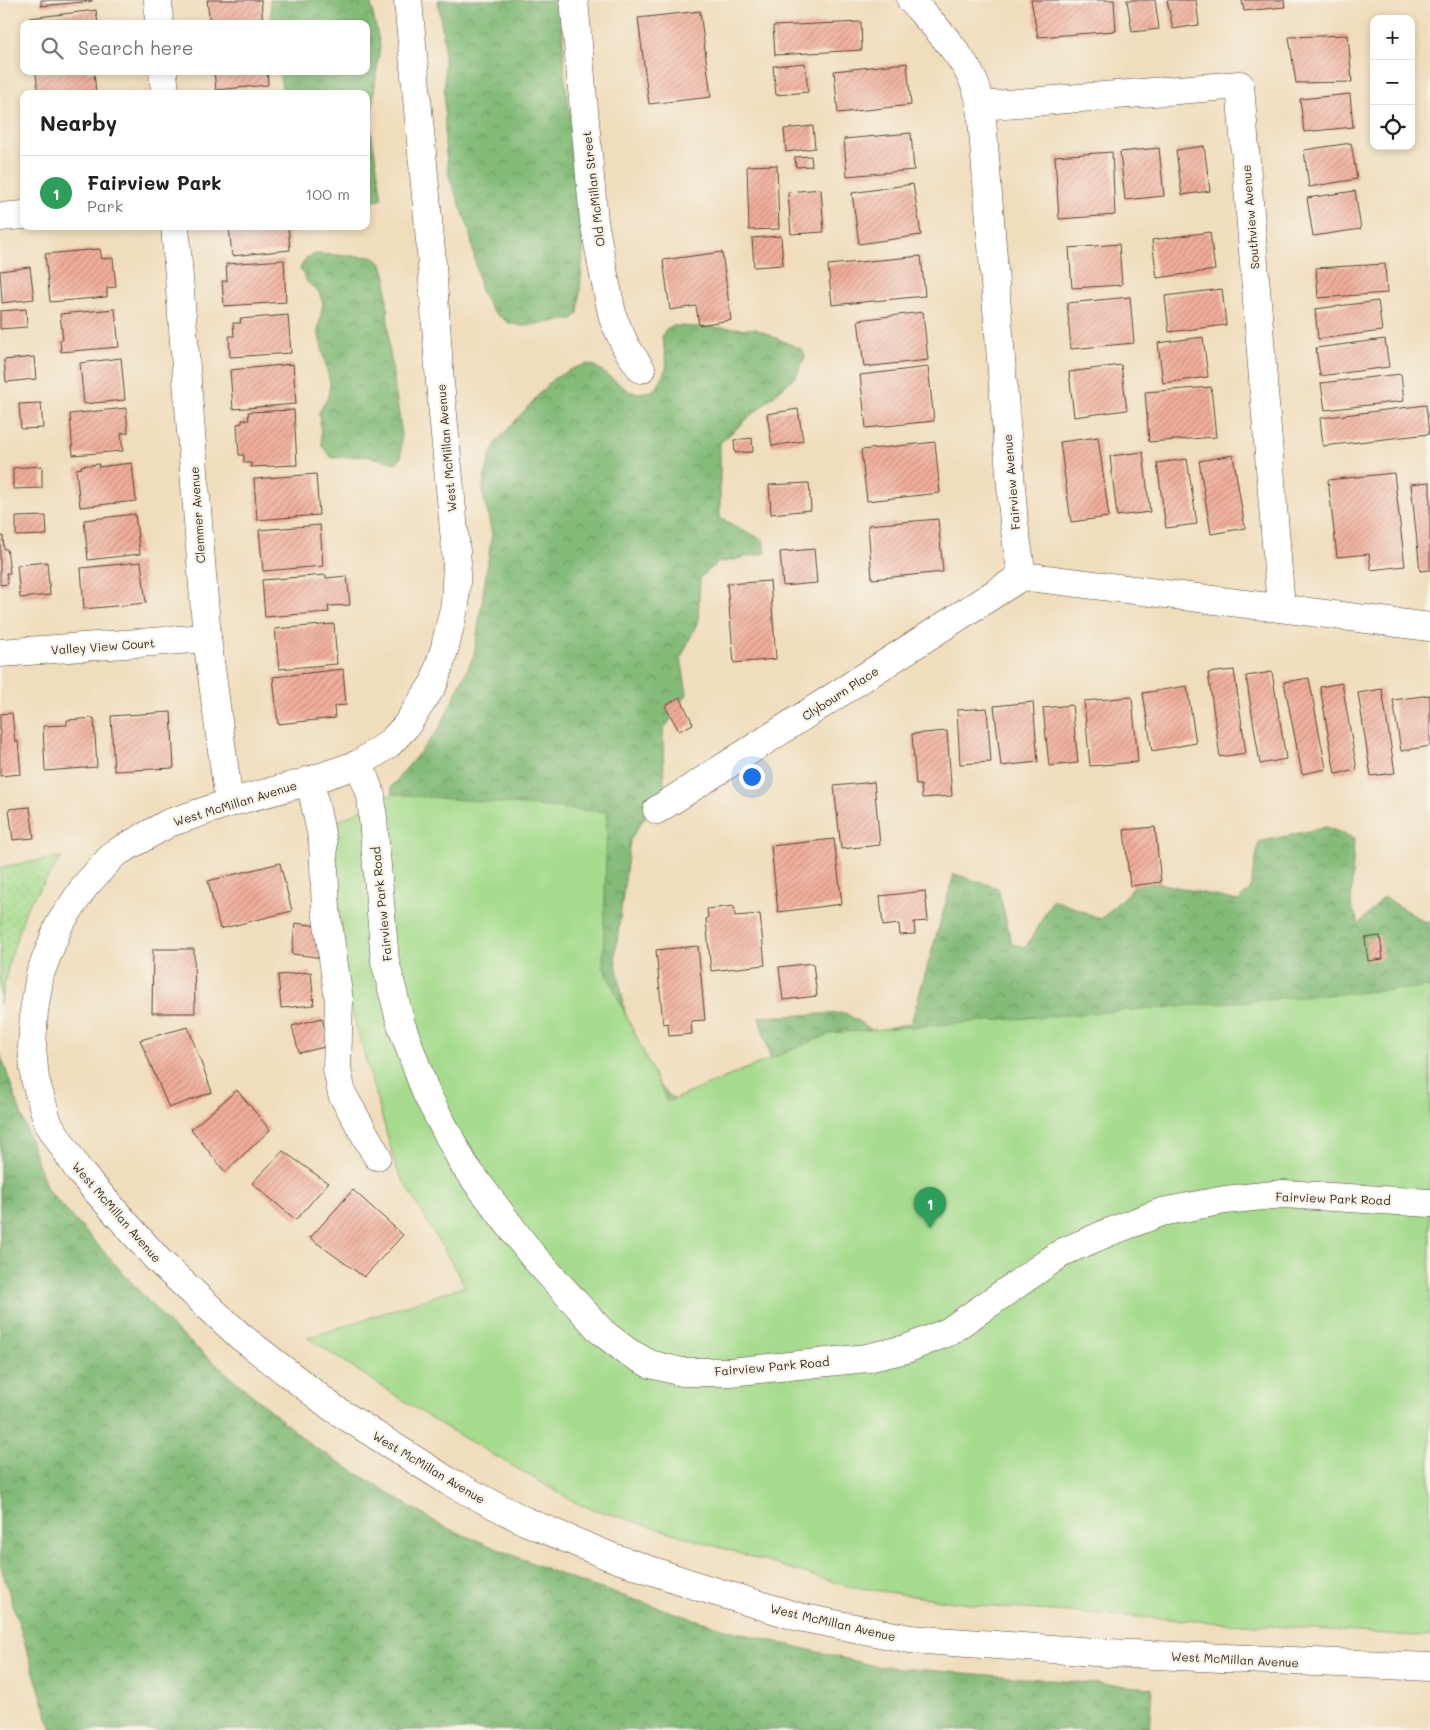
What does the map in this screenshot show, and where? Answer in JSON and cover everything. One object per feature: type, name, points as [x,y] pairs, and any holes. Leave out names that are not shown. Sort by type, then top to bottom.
[{"type":"street","points":[[158,0],[160,20]]},
{"type":"street","name":"West McMillan Avenue","points":[[408,0],[457,562],[455,604],[434,683],[406,726],[389,744],[359,764],[169,823],[114,854],[85,886],[59,924],[40,974],[34,1011],[32,1047],[35,1079],[48,1123],[79,1171],[158,1260],[240,1336],[333,1408],[448,1481],[525,1521],[609,1556],[700,1587],[799,1617],[910,1639],[1109,1653],[1430,1667]]},
{"type":"street","name":"Old McMillan Street","points":[[574,0],[594,221],[613,318],[626,347],[641,369]]},
{"type":"street","name":"Fairview Avenue","points":[[911,0],[946,39],[963,63],[976,87],[981,106],[1014,524],[1022,576]]},
{"type":"street","points":[[163,75],[165,90]]},
{"type":"street","name":"Southview Avenue","points":[[981,106],[1240,85],[1281,608]]},
{"type":"street","points":[[0,216],[20,215]]},
{"type":"street","name":"Clemmer Avenue","points":[[175,230],[207,638],[229,803]]},
{"type":"street","points":[[1022,576],[1430,627]]},
{"type":"street","name":"Clybourn Place","points":[[657,810],[1022,576]]},
{"type":"street","name":"Valley View Court","points":[[0,654],[207,638]]},
{"type":"street","name":"Fairview Park Road","points":[[359,764],[370,795],[385,961],[401,1024],[426,1093],[464,1165],[532,1255],[602,1332],[628,1352],[650,1364],[682,1372],[730,1372],[867,1358],[906,1349],[948,1332],[1064,1252],[1162,1212],[1225,1200],[1283,1194],[1430,1203]]},
{"type":"street","points":[[310,780],[322,843],[326,910],[339,1000],[337,1069],[342,1094],[377,1156]]},
{"type":"green space","points":[[270,0],[370,0],[380,46],[370,124],[370,90],[282,90],[280,75],[370,75],[370,20],[272,20]]},
{"type":"green space","points":[[438,0],[561,0],[565,80],[583,205],[584,242],[578,314],[573,319],[523,326],[509,323],[492,311],[481,292],[469,229],[449,176],[445,144],[444,43]]},
{"type":"green space","points":[[370,124],[382,198],[370,203]]},
{"type":"green space","points":[[316,254],[373,257],[382,264],[386,277],[389,347],[401,429],[401,457],[396,463],[367,456],[332,458],[322,446],[319,412],[328,397],[330,383],[318,331],[323,303],[319,292],[307,282],[300,268],[306,258]]},
{"type":"green space","points":[[673,326],[756,329],[803,350],[805,357],[796,376],[720,443],[720,518],[763,540],[766,553],[717,563],[700,578],[698,621],[681,658],[687,694],[663,731],[664,787],[630,840],[615,957],[634,1061],[740,1163],[798,1158],[759,1017],[845,1013],[874,1031],[911,1023],[954,874],[998,888],[1012,944],[1026,947],[1053,899],[1101,919],[1142,879],[1238,901],[1250,889],[1259,842],[1326,827],[1354,838],[1351,905],[1359,924],[1384,897],[1426,923],[1430,921],[1430,1177],[857,1336],[388,801],[392,794],[391,787],[439,729],[474,655],[492,534],[483,486],[490,456],[497,441],[553,379],[574,368],[587,364],[595,366],[630,392],[652,391],[658,386],[667,366],[662,336],[666,329]]},
{"type":"green space","points":[[392,794],[607,812],[603,966],[667,1102],[832,1033],[1430,987],[1430,1637],[981,1606],[847,1586],[580,1505],[435,1421],[308,1338],[465,1286],[397,1170],[346,990],[333,824]]},
{"type":"green space","points":[[62,857],[27,907],[10,959],[0,1004],[0,867]]},
{"type":"green space","points":[[0,1053],[47,1189],[171,1326],[311,1445],[442,1526],[574,1580],[728,1630],[875,1666],[1152,1688],[1149,1730],[52,1730],[0,1564]]},
{"type":"building","points":[[41,0],[92,0],[92,1],[41,6]]},
{"type":"building","points":[[207,0],[261,0],[263,20],[210,20]]},
{"type":"building","points":[[1031,0],[1114,0],[1116,31],[1038,37]]},
{"type":"building","points":[[1127,0],[1155,0],[1159,29],[1132,32]]},
{"type":"building","points":[[1167,0],[1196,0],[1199,25],[1173,29]]},
{"type":"building","points":[[1242,0],[1284,0],[1285,7],[1244,11]]},
{"type":"building","points":[[96,10],[97,20],[30,20],[30,18]]},
{"type":"building","points":[[700,11],[711,97],[649,104],[638,18]]},
{"type":"building","points":[[861,22],[862,50],[775,55],[773,26]]},
{"type":"building","points":[[1348,35],[1352,82],[1296,83],[1289,37]]},
{"type":"building","points":[[805,63],[808,92],[776,95],[773,66]]},
{"type":"building","points":[[907,63],[911,105],[838,113],[834,71]]},
{"type":"building","points":[[36,75],[94,75],[96,90],[38,90]]},
{"type":"building","points":[[214,75],[267,75],[268,85],[216,90]]},
{"type":"building","points":[[1350,94],[1353,127],[1304,132],[1300,99]]},
{"type":"building","points":[[813,126],[815,148],[786,152],[784,129]]},
{"type":"building","points":[[911,133],[914,170],[847,176],[844,139]]},
{"type":"building","points":[[1351,143],[1357,179],[1309,187],[1304,150]]},
{"type":"building","points":[[1204,146],[1210,191],[1182,195],[1176,150]]},
{"type":"building","points":[[1159,148],[1164,196],[1125,200],[1120,152]]},
{"type":"building","points":[[1112,152],[1115,215],[1059,219],[1055,156]]},
{"type":"building","points":[[811,156],[812,166],[796,167],[795,157]]},
{"type":"building","points":[[777,165],[779,229],[749,230],[747,166]]},
{"type":"building","points":[[913,184],[921,235],[859,244],[852,193]]},
{"type":"building","points":[[821,189],[824,232],[791,234],[788,192]]},
{"type":"building","points":[[1355,191],[1361,229],[1313,236],[1307,198]]},
{"type":"building","points":[[229,230],[288,230],[290,250],[232,256]]},
{"type":"building","points":[[1210,232],[1215,270],[1157,278],[1152,240]]},
{"type":"building","points":[[781,236],[783,265],[754,267],[752,238]]},
{"type":"building","points":[[1119,244],[1122,285],[1072,288],[1069,248]]},
{"type":"building","points":[[100,249],[102,259],[113,258],[116,287],[107,288],[107,297],[50,302],[45,254]]},
{"type":"building","points":[[722,252],[731,320],[699,325],[696,306],[670,310],[663,260]]},
{"type":"building","points":[[921,256],[925,296],[832,305],[828,265]]},
{"type":"building","points":[[284,260],[286,302],[224,306],[222,281],[227,281],[226,264]]},
{"type":"building","points":[[1385,264],[1387,293],[1318,298],[1316,268]]},
{"type":"building","points":[[30,267],[34,299],[2,303],[0,271]]},
{"type":"building","points":[[1222,289],[1226,325],[1169,332],[1165,296]]},
{"type":"building","points":[[1130,297],[1134,343],[1071,349],[1067,303]]},
{"type":"building","points":[[1378,301],[1382,331],[1318,339],[1315,309]]},
{"type":"building","points":[[26,309],[27,327],[0,329],[0,311]]},
{"type":"building","points":[[115,309],[119,347],[61,352],[60,340],[63,340],[60,314]]},
{"type":"building","points":[[923,312],[928,360],[864,367],[858,320]]},
{"type":"building","points":[[288,315],[291,353],[230,357],[229,336],[234,336],[233,323],[241,323],[240,319]]},
{"type":"building","points":[[1203,337],[1208,377],[1163,383],[1158,343]]},
{"type":"building","points":[[1385,339],[1389,367],[1320,376],[1316,348]]},
{"type":"building","points":[[34,357],[36,379],[6,382],[4,360]]},
{"type":"building","points":[[121,358],[125,400],[84,404],[80,363]]},
{"type":"building","points":[[293,364],[296,404],[233,409],[230,370]]},
{"type":"building","points":[[1121,365],[1127,410],[1074,417],[1069,372]]},
{"type":"building","points":[[928,367],[934,421],[866,428],[860,375]]},
{"type":"building","points":[[1401,374],[1404,401],[1325,410],[1321,383]]},
{"type":"building","points":[[1211,387],[1216,437],[1149,442],[1145,392]]},
{"type":"building","points":[[41,403],[43,428],[21,429],[19,404]]},
{"type":"building","points":[[1426,405],[1429,434],[1323,446],[1320,418]]},
{"type":"building","points":[[126,408],[128,433],[121,433],[123,451],[73,455],[70,414]]},
{"type":"building","points":[[798,409],[803,441],[772,446],[767,414]]},
{"type":"building","points":[[294,410],[297,465],[251,467],[251,463],[244,463],[244,455],[239,455],[237,424],[242,423],[242,420],[249,420],[248,412]]},
{"type":"building","points":[[1098,437],[1109,517],[1071,522],[1060,442]]},
{"type":"building","points":[[752,438],[753,452],[735,453],[734,440]]},
{"type":"building","points":[[935,442],[940,493],[867,501],[861,450]]},
{"type":"building","points":[[1143,452],[1150,512],[1117,516],[1110,456]]},
{"type":"building","points":[[1233,455],[1245,528],[1211,534],[1199,461]]},
{"type":"building","points":[[1187,459],[1197,524],[1166,528],[1157,463]]},
{"type":"building","points":[[132,463],[136,501],[80,507],[76,469],[82,468],[81,466],[99,464],[98,467]]},
{"type":"building","points":[[42,466],[42,488],[13,489],[13,468]]},
{"type":"building","points":[[1394,473],[1405,566],[1371,570],[1369,554],[1337,557],[1328,480]]},
{"type":"building","points":[[316,474],[319,515],[257,520],[254,479]]},
{"type":"building","points":[[1430,482],[1430,570],[1420,571],[1411,484]]},
{"type":"building","points":[[809,483],[811,510],[771,514],[769,485]]},
{"type":"building","points":[[135,514],[140,554],[88,560],[84,520]]},
{"type":"building","points":[[46,516],[47,535],[16,536],[16,517]]},
{"type":"building","points":[[938,519],[943,572],[872,579],[868,525]]},
{"type":"building","points":[[320,525],[323,566],[263,571],[259,530]]},
{"type":"building","points":[[0,536],[3,536],[4,549],[7,549],[10,573],[6,573],[8,584],[0,585]]},
{"type":"building","points":[[814,549],[817,583],[783,586],[780,552]]},
{"type":"building","points":[[47,562],[50,595],[20,598],[17,565]]},
{"type":"building","points":[[141,562],[146,603],[84,609],[81,568]]},
{"type":"building","points":[[326,575],[326,578],[347,576],[350,605],[328,606],[329,612],[265,617],[262,580]]},
{"type":"building","points":[[770,581],[776,659],[734,663],[727,584]]},
{"type":"building","points":[[334,624],[337,664],[279,669],[275,629]]},
{"type":"building","points":[[343,669],[346,705],[334,706],[335,718],[278,724],[273,677]]},
{"type":"building","points":[[1234,670],[1246,753],[1220,757],[1208,673]]},
{"type":"building","points":[[1272,672],[1286,759],[1260,764],[1246,676]]},
{"type":"building","points":[[1309,678],[1326,769],[1302,774],[1284,682]]},
{"type":"building","points":[[1342,683],[1357,770],[1335,774],[1320,687]]},
{"type":"building","points":[[1187,686],[1196,743],[1152,751],[1143,693]]},
{"type":"building","points":[[1382,689],[1395,773],[1371,776],[1358,693]]},
{"type":"building","points":[[1430,695],[1430,746],[1401,751],[1393,700]]},
{"type":"building","points":[[680,697],[693,724],[679,731],[665,706]]},
{"type":"building","points":[[1132,697],[1138,762],[1090,766],[1084,701]]},
{"type":"building","points":[[1033,702],[1038,762],[1001,766],[994,706]]},
{"type":"building","points":[[1072,705],[1078,763],[1049,766],[1043,708]]},
{"type":"building","points":[[987,708],[991,762],[960,764],[957,710]]},
{"type":"building","points":[[171,712],[174,768],[114,771],[111,716]]},
{"type":"building","points":[[12,713],[15,742],[18,741],[21,774],[0,776],[0,714]]},
{"type":"building","points":[[94,718],[97,767],[45,771],[43,726],[67,725],[67,720]]},
{"type":"building","points":[[947,731],[952,796],[922,798],[921,785],[916,785],[912,734]]},
{"type":"building","points":[[874,782],[880,845],[841,849],[834,786]]},
{"type":"building","points":[[30,807],[34,838],[13,840],[9,809]]},
{"type":"building","points":[[1155,827],[1161,882],[1130,886],[1124,830]]},
{"type":"building","points":[[834,839],[842,904],[778,912],[771,846]]},
{"type":"building","points":[[280,863],[292,911],[220,929],[208,881]]},
{"type":"building","points":[[925,891],[928,921],[914,922],[915,934],[900,935],[899,924],[883,926],[880,896]]},
{"type":"building","points":[[734,906],[735,916],[760,914],[765,965],[711,971],[706,919],[708,918],[707,909]]},
{"type":"building","points":[[295,923],[327,927],[324,958],[292,954]]},
{"type":"building","points":[[1380,936],[1383,959],[1368,961],[1365,938]]},
{"type":"building","points":[[698,946],[705,1020],[691,1021],[692,1034],[669,1036],[668,1023],[663,1024],[656,950]]},
{"type":"building","points":[[153,949],[194,949],[195,1013],[152,1013]]},
{"type":"building","points":[[813,963],[817,996],[783,1000],[779,967]]},
{"type":"building","points":[[311,972],[314,1005],[281,1008],[278,975]]},
{"type":"building","points":[[322,1018],[329,1046],[299,1053],[292,1026]]},
{"type":"building","points":[[188,1027],[212,1092],[169,1108],[140,1040]]},
{"type":"building","points":[[237,1090],[270,1130],[225,1172],[191,1129]]},
{"type":"building","points":[[283,1151],[328,1183],[296,1220],[252,1183]]},
{"type":"building","points":[[353,1190],[403,1235],[364,1277],[310,1238]]},
{"type":"place","name":"Fairview Park","points":[[930,1228]]}]
